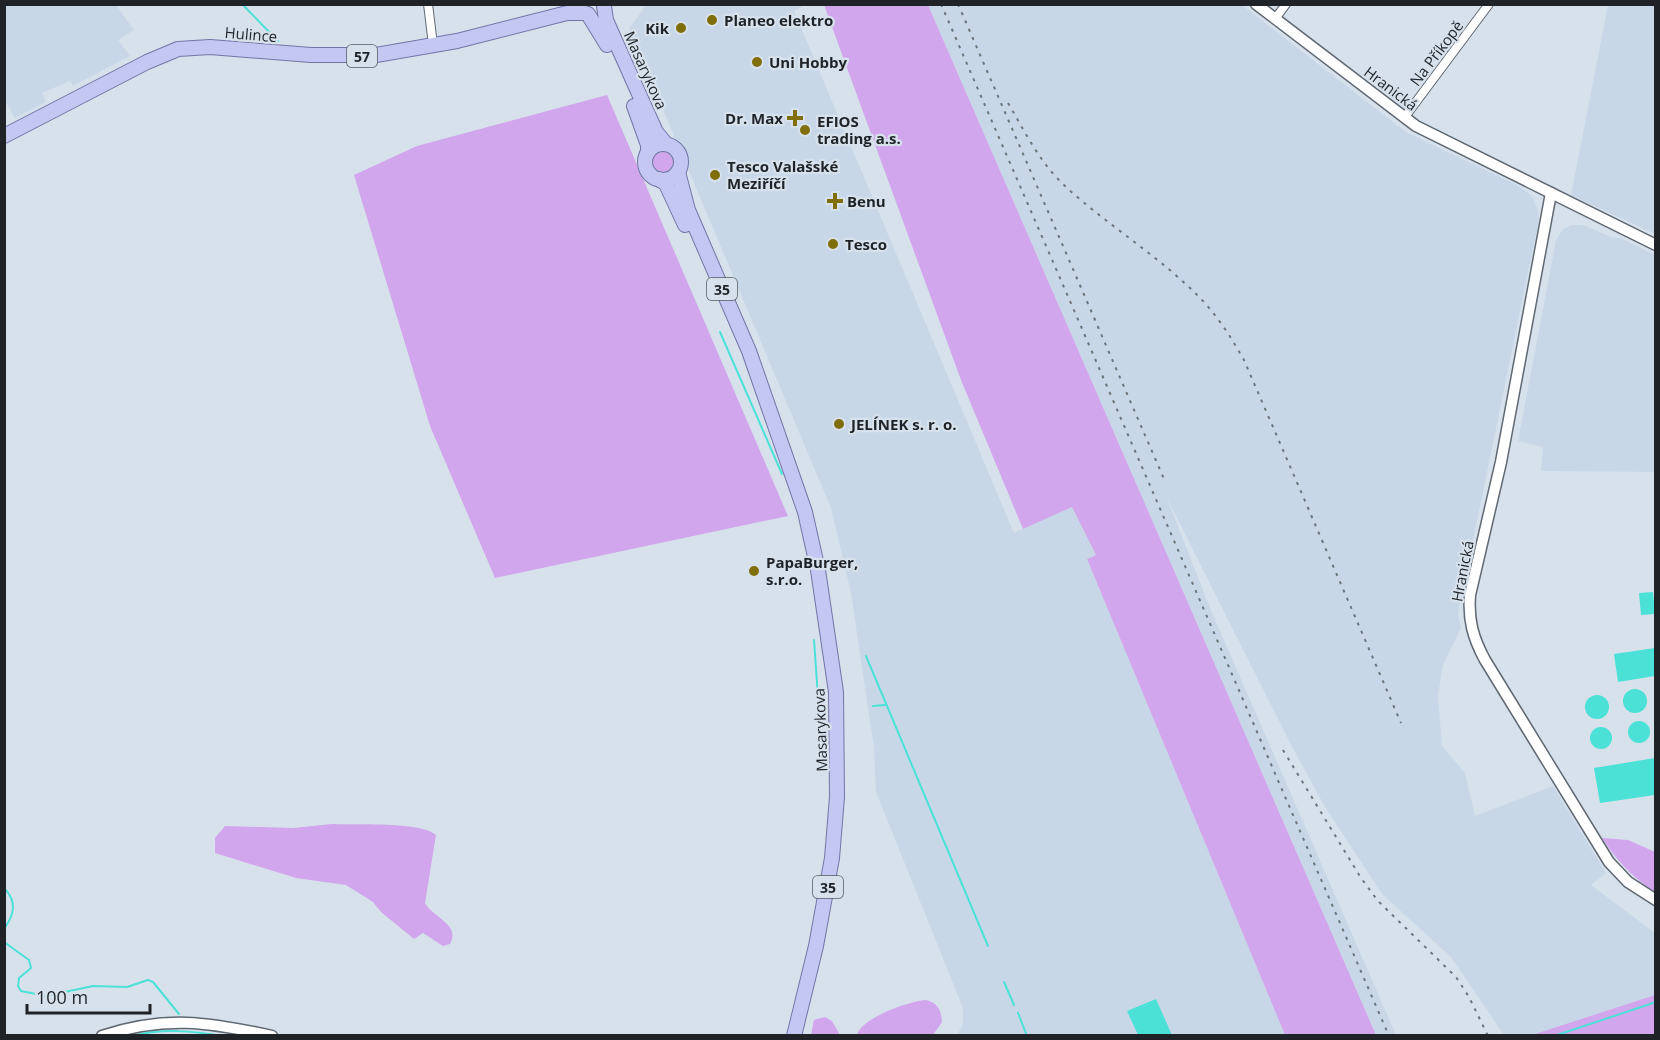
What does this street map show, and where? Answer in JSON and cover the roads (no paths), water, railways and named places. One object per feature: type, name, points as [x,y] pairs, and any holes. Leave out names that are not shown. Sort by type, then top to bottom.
[{"type":"main road","name":"Hulince","points":[[511,27],[562,4]]},
{"type":"main road","name":"35","points":[[584,10],[595,14],[604,5]]},
{"type":"main road","name":"Masarykova","points":[[604,5],[606,20],[656,132],[679,155],[678,172],[688,210],[749,351],[805,512],[816,560],[836,692],[837,798],[832,858],[816,946],[794,1035]]},
{"type":"main road","name":"Hulince","points":[[4,136],[147,62],[178,49],[210,47],[351,56],[396,53],[584,10]]},
{"type":"main road","name":"Masarykova","points":[[584,10],[604,39],[640,118],[648,152],[646,168],[666,184],[775,428]]},
{"type":"main road","points":[[648,152],[656,145],[666,144]]},
{"type":"main road","points":[[659,179],[669,178],[678,172]]},
{"type":"street","points":[[428,4],[434,45]]},
{"type":"street","name":"Hranická","points":[[1256,4],[1404,118],[1429,134],[1656,245]]},
{"type":"street","points":[[1275,19],[1286,4]]},
{"type":"street","name":"Na Příkopě","points":[[1404,118],[1489,4]]},
{"type":"street","name":"Hranická","points":[[1551,193],[1501,462],[1472,584],[1470,618],[1473,636],[1485,660],[1597,846],[1621,876],[1656,900]]},
{"type":"street","points":[[102,1035],[163,1022],[212,1023],[268,1035]]},
{"type":"waterway","points":[[242,4],[278,41]]},
{"type":"waterway","points":[[720,332],[782,474]]},
{"type":"waterway","points":[[814,640],[818,697],[822,709]]},
{"type":"waterway","points":[[866,656],[988,946]]},
{"type":"waterway","points":[[873,706],[885,705]]},
{"type":"waterway","points":[[4,888],[13,903],[12,914],[4,929]]},
{"type":"waterway","points":[[4,942],[29,960],[31,968],[19,978],[18,986],[21,991],[46,996],[93,986],[127,987],[148,980],[153,982],[179,1014]]},
{"type":"waterway","points":[[1004,982],[1014,1005]]},
{"type":"waterway","points":[[1554,1036],[1656,1002]]},
{"type":"waterway","points":[[1018,1013],[1027,1036]]},
{"type":"waterway","points":[[132,1036],[178,1031],[224,1036]]},
{"type":"railway","points":[[941,4],[1389,1036]]},
{"type":"railway","points":[[958,4],[1164,479]]},
{"type":"railway","points":[[1008,103],[1034,147],[1056,177],[1099,215],[1186,284],[1220,321],[1244,360],[1401,723]]},
{"type":"railway","points":[[1283,750],[1361,878],[1378,901],[1456,977],[1469,997],[1488,1036]]},
{"type":"place","name":"Planeo elektro","points":[[712,20]]},
{"type":"place","name":"Kik","points":[[681,28]]},
{"type":"place","name":"Uni Hobby","points":[[757,62]]},
{"type":"place","name":"Dr. Max","points":[[795,118]]},
{"type":"place","name":"EFIOS trading a.s.","points":[[805,130]]},
{"type":"place","name":"Tesco Valašské Meziříčí","points":[[715,175]]},
{"type":"place","name":"Benu","points":[[835,201]]},
{"type":"place","name":"Tesco","points":[[833,244]]},
{"type":"place","name":"JELÍNEK s. r. o.","points":[[839,424]]},
{"type":"place","name":"PapaBurger, s.r.o.","points":[[754,571]]}]
